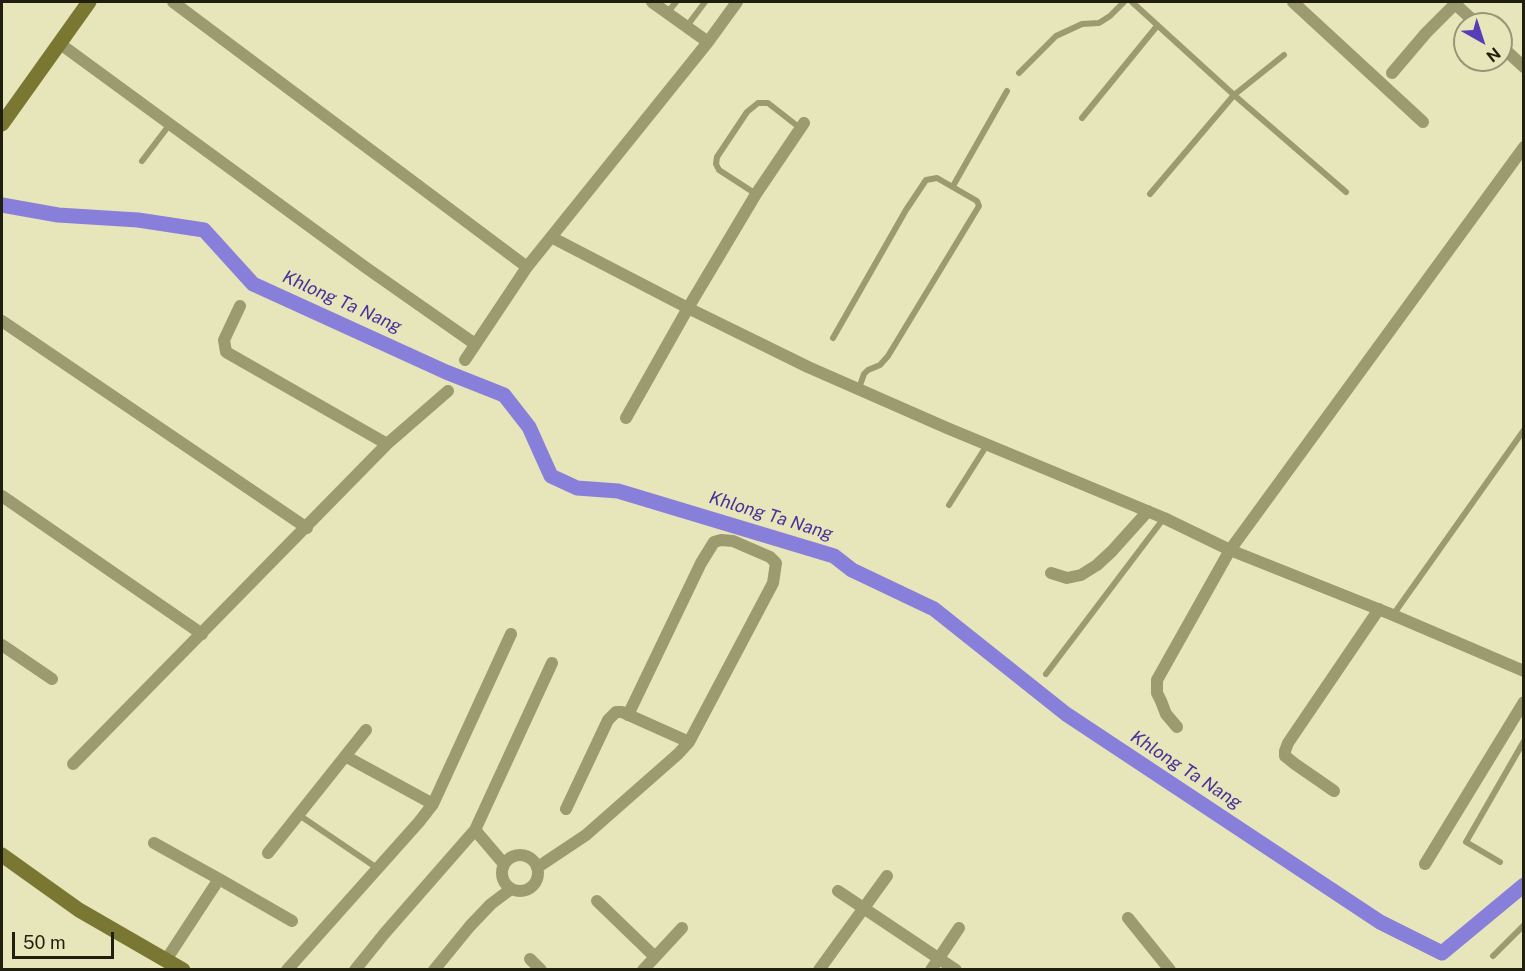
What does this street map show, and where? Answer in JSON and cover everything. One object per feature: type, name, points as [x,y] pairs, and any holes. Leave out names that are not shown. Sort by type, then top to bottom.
[{"type":"street","points":[[2,124],[89,2]]},
{"type":"street","points":[[173,2],[527,267]]},
{"type":"street","points":[[652,2],[708,42]]},
{"type":"street","points":[[465,360],[527,267],[708,42],[737,2]]},
{"type":"street","points":[[1293,2],[1423,122]]},
{"type":"street","points":[[1392,73],[1454,3]]},
{"type":"street","points":[[59,43],[365,267],[475,344]]},
{"type":"street","points":[[626,418],[756,194],[802,126]]},
{"type":"street","points":[[1177,727],[1166,714],[1157,693],[1157,680],[1230,550],[1524,147]]},
{"type":"street","points":[[551,237],[808,368],[1148,511],[1230,550],[1379,609],[1524,671]]},
{"type":"street","points":[[240,306],[224,340],[226,352],[387,444]]},
{"type":"street","points":[[2,321],[307,528]]},
{"type":"street","points":[[74,764],[387,444],[448,391]]},
{"type":"street","points":[[2,496],[202,634]]},
{"type":"street","points":[[1051,573],[1067,578],[1081,575],[1089,570],[1112,551],[1148,511]]},
{"type":"street","points":[[538,867],[586,835],[689,742],[772,583],[776,562],[770,557],[733,541],[714,542],[701,563],[628,715]]},
{"type":"street","points":[[1334,791],[1285,756],[1285,751],[1288,743],[1379,609]]},
{"type":"street","points":[[287,969],[433,804],[511,634]]},
{"type":"street","points":[[2,645],[52,679]]},
{"type":"street","points":[[355,969],[476,831],[552,663]]},
{"type":"street","points":[[1425,864],[1524,702]]},
{"type":"street","points":[[566,809],[608,720],[616,712],[689,742]]},
{"type":"street","points":[[268,853],[366,730]]},
{"type":"street","points":[[345,756],[433,804]]},
{"type":"street","points":[[476,831],[504,864]]},
{"type":"street","points":[[154,843],[292,921]]},
{"type":"street","points":[[523,854],[529,856],[538,867],[538,875],[532,887],[518,891],[506,884],[503,878],[504,864],[509,858],[523,854]]},
{"type":"street","points":[[2,855],[79,910],[183,969]]},
{"type":"street","points":[[819,969],[887,876]]},
{"type":"street","points":[[166,960],[219,879]]},
{"type":"street","points":[[435,969],[470,926],[491,904],[511,888]]},
{"type":"street","points":[[838,891],[956,969]]},
{"type":"street","points":[[597,901],[655,957]]},
{"type":"street","points":[[1128,918],[1170,969]]},
{"type":"street","points":[[643,969],[682,928]]},
{"type":"street","points":[[931,969],[959,928]]},
{"type":"street","points":[[530,959],[541,969]]},
{"type":"lane","points":[[667,13],[676,2]]},
{"type":"lane","points":[[686,27],[705,2]]},
{"type":"lane","points":[[1019,73],[1056,36],[1082,24],[1099,23],[1124,2]]},
{"type":"lane","points":[[1132,2],[1234,95],[1346,192]]},
{"type":"lane","points":[[1082,118],[1157,26]]},
{"type":"lane","points":[[1150,194],[1234,95],[1284,55]]},
{"type":"lane","points":[[952,186],[1006,91]]},
{"type":"lane","points":[[756,194],[719,170],[716,164],[717,156],[747,112],[758,103],[768,103],[802,126]]},
{"type":"lane","points":[[142,161],[171,124]]},
{"type":"lane","points":[[833,338],[906,210],[926,180],[937,178],[977,201],[979,206],[888,356],[880,365],[864,374],[859,388]]},
{"type":"lane","points":[[1393,615],[1524,430]]},
{"type":"lane","points":[[949,505],[987,444]]},
{"type":"lane","points":[[1046,674],[1164,518]]},
{"type":"lane","points":[[1500,862],[1466,842],[1524,741]]},
{"type":"lane","points":[[298,815],[378,868]]},
{"type":"lane","points":[[1493,956],[1524,925]]},
{"type":"waterway","name":"Khlong Ta Nang","points":[[2,205],[58,215],[138,220],[204,230],[253,284],[446,372],[504,395],[529,427],[551,476],[577,488],[618,491],[834,556],[852,570],[934,609],[1066,714],[1380,922],[1442,953],[1524,885]]}]
